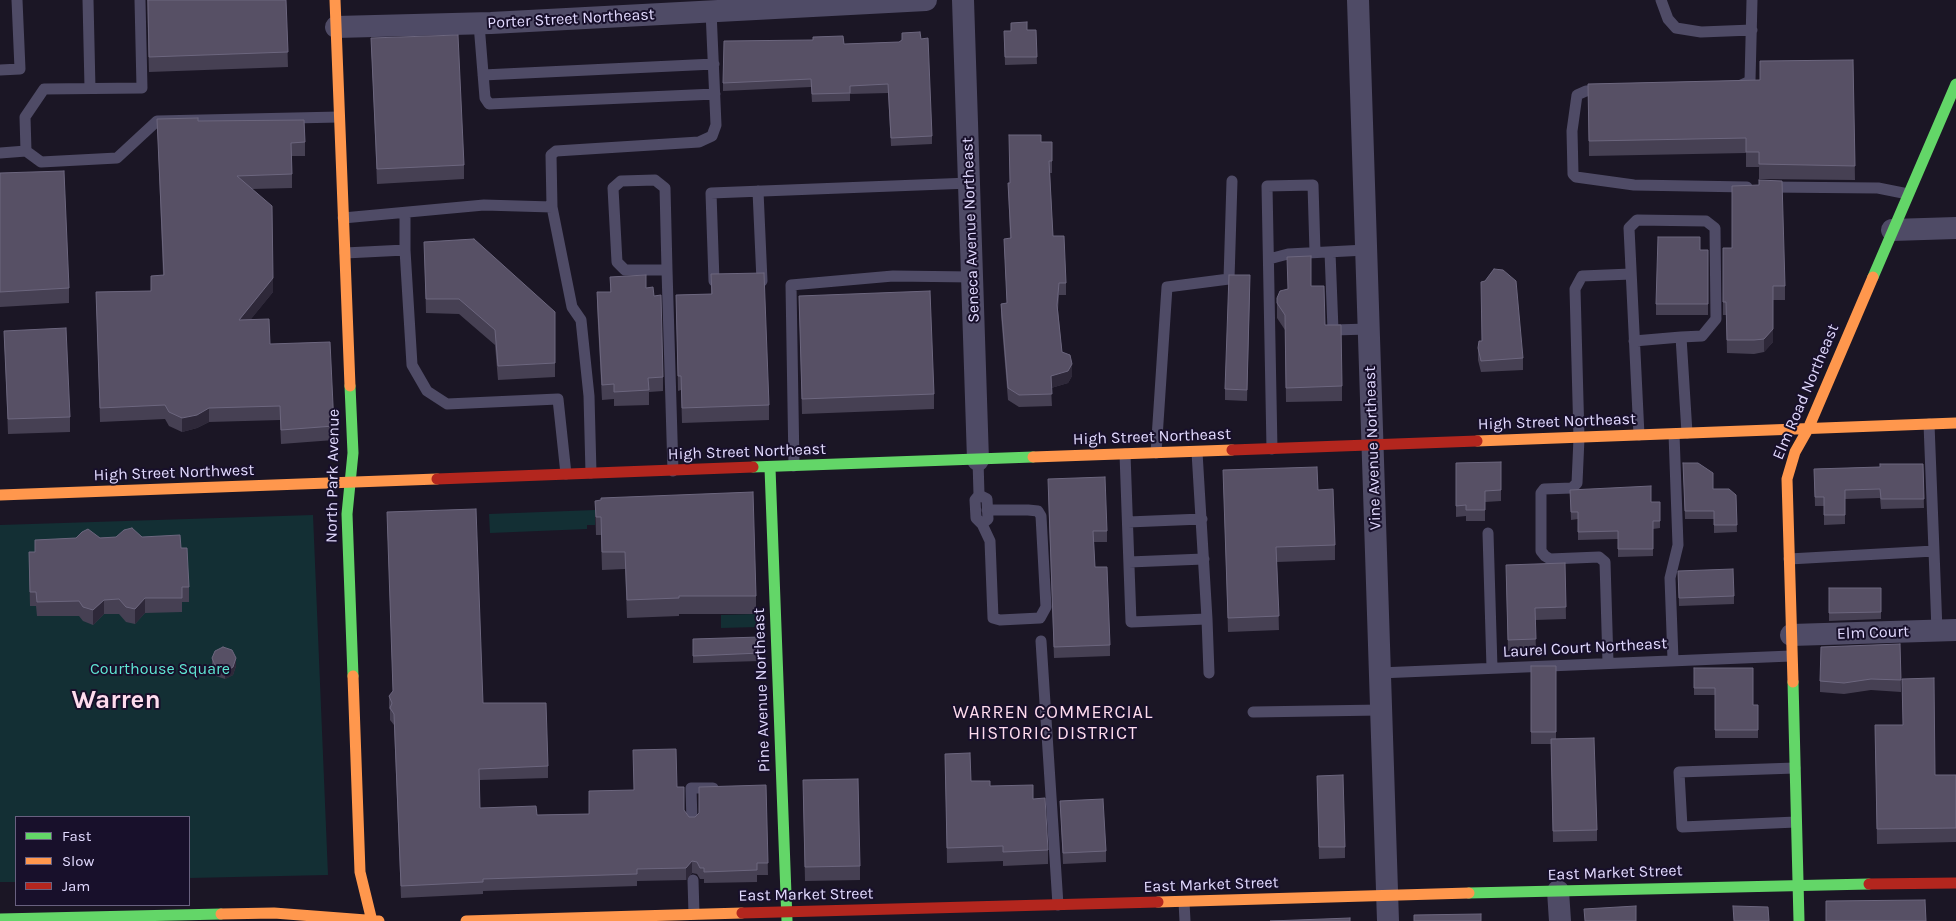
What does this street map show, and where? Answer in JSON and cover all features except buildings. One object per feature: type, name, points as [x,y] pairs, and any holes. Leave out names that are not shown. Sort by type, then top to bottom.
[{"type":"street","name":"North Park Avenue","points":[[335,0],[353,452],[347,514],[360,872],[372,921]]},
{"type":"street","name":"Porter Street Northeast","points":[[336,27],[479,24],[926,0]]},
{"type":"street","name":"Seneca Avenue Northeast","points":[[964,0],[978,460]]},
{"type":"street","name":"Vine Avenue Northeast","points":[[1358,0],[1388,921]]},
{"type":"street","name":"Elm Road Northeast","points":[[1800,921],[1786,480],[1795,452],[1808,429],[1956,84]]},
{"type":"street","points":[[1892,230],[1956,228]]},
{"type":"street","name":"High Street Northeast","points":[[349,483],[1956,423]]},
{"type":"street","name":"Pine Avenue Northeast","points":[[770,468],[786,916]]},
{"type":"street","name":"High Street Northwest","points":[[0,495],[349,483]]},
{"type":"street","name":"Elm Court","points":[[1791,645],[1946,630]]},
{"type":"street","name":"East Market Street","points":[[466,921],[639,918],[694,914],[786,916],[999,906],[1798,884],[1956,882]]},
{"type":"street","points":[[1558,891],[1560,921]]},
{"type":"street","points":[[0,919],[274,913],[379,921]]},
{"type":"lane","points":[[0,70],[20,69],[17,0]]},
{"type":"lane","points":[[88,0],[90,88]]},
{"type":"lane","points":[[26,152],[25,117],[44,89],[142,88],[140,0]]},
{"type":"lane","points":[[1661,0],[1668,19],[1676,28],[1701,32],[1752,30]]},
{"type":"lane","points":[[1723,89],[1732,89],[1750,81],[1752,0]]},
{"type":"lane","points":[[591,474],[588,396],[580,320],[572,307],[552,207],[549,161],[551,155],[556,150],[698,142],[712,136],[716,126],[711,12]]},
{"type":"lane","points":[[479,24],[485,98],[489,104],[715,94]]},
{"type":"lane","points":[[483,75],[714,64]]},
{"type":"lane","points":[[1613,90],[1586,91],[1577,95],[1574,107],[1573,174],[1584,180],[1672,186],[1878,188],[1908,194]]},
{"type":"lane","points":[[0,152],[26,152],[41,162],[117,158],[157,121],[339,117]]},
{"type":"lane","points":[[667,270],[626,270],[617,262],[613,188],[621,181],[654,180],[665,188],[672,471]]},
{"type":"lane","points":[[1156,454],[1167,286],[1229,279],[1232,181]]},
{"type":"lane","points":[[758,191],[762,280],[714,281],[711,192],[970,183]]},
{"type":"lane","points":[[1272,449],[1267,186],[1313,185],[1316,252]]},
{"type":"lane","points":[[343,218],[405,214],[484,205],[552,207]]},
{"type":"lane","points":[[405,214],[405,250],[412,364],[427,391],[447,404],[558,399],[566,475]]},
{"type":"lane","points":[[1634,341],[1702,336],[1716,319],[1715,228],[1706,221],[1637,220],[1629,228],[1634,341],[1639,435]]},
{"type":"lane","points":[[345,253],[405,250]]},
{"type":"lane","points":[[1269,259],[1288,254],[1366,250]]},
{"type":"lane","points":[[1330,252],[1333,330],[1369,329]]},
{"type":"lane","points":[[1608,663],[1605,562],[1599,557],[1550,559],[1541,551],[1541,493],[1544,489],[1572,488],[1577,483],[1579,438],[1575,289],[1582,276],[1631,274]]},
{"type":"lane","points":[[794,467],[791,285],[893,276],[973,277]]},
{"type":"lane","points":[[1681,337],[1687,433]]},
{"type":"lane","points":[[1929,424],[1934,551],[1946,630]]},
{"type":"lane","points":[[1673,660],[1670,578],[1678,545],[1674,434]]},
{"type":"lane","points":[[1198,452],[1209,673]]},
{"type":"lane","points":[[1125,454],[1131,622],[1207,619]]},
{"type":"lane","points":[[978,460],[980,496]]},
{"type":"lane","points":[[980,496],[987,499],[988,510],[988,519],[982,524]]},
{"type":"lane","points":[[980,496],[975,500],[976,518],[982,524],[990,541],[993,618],[1000,620],[1040,618],[1046,607],[1041,516],[1038,512],[1028,510],[988,510]]},
{"type":"lane","points":[[1128,522],[1202,519]]},
{"type":"lane","points":[[1488,533],[1492,668]]},
{"type":"lane","points":[[1789,559],[1934,551]]},
{"type":"lane","points":[[1129,562],[1204,559]]},
{"type":"lane","points":[[1041,641],[1058,905]]},
{"type":"lane","name":"Laurel Court Northeast","points":[[1379,673],[1673,660],[1791,645]]},
{"type":"lane","points":[[1253,712],[1380,710]]},
{"type":"lane","points":[[1795,768],[1679,772],[1682,827],[1796,822]]},
{"type":"lane","points":[[769,786],[781,786]]},
{"type":"lane","points":[[692,822],[691,788],[720,787]]},
{"type":"lane","points":[[693,880],[694,914]]},
{"type":"lane","points":[[1184,902],[1185,921]]},
{"type":"lane","points":[[999,906],[999,921]]},
{"type":"green space","points":[[595,510],[595,525],[587,525],[587,529],[490,533],[489,514]]},
{"type":"green space","name":"Courthouse Square","points":[[313,515],[328,875],[190,878],[190,816],[15,816],[15,882],[0,882],[0,525]]},
{"type":"green space","points":[[756,614],[757,627],[721,628],[721,615]]},
{"type":"traffic: fast","points":[[1873,277],[1956,84]]},
{"type":"traffic: fast","points":[[350,386],[353,453],[347,514],[353,676]]},
{"type":"traffic: fast","points":[[753,467],[1033,457]]},
{"type":"traffic: fast","points":[[770,468],[787,921]]},
{"type":"traffic: fast","points":[[1793,682],[1799,921]]},
{"type":"traffic: fast","points":[[1469,893],[1869,884]]},
{"type":"traffic: fast","points":[[0,919],[221,914]]},
{"type":"traffic: slow","points":[[335,0],[350,386]]},
{"type":"traffic: slow","points":[[1793,682],[1787,479],[1795,452],[1808,429],[1873,277]]},
{"type":"traffic: slow","points":[[1477,441],[1956,423]]},
{"type":"traffic: slow","points":[[1033,457],[1232,450]]},
{"type":"traffic: slow","points":[[0,495],[437,479]]},
{"type":"traffic: slow","points":[[353,676],[360,872],[372,921]]},
{"type":"traffic: slow","points":[[1158,902],[1469,893]]},
{"type":"traffic: slow","points":[[221,914],[274,913],[379,921]]},
{"type":"traffic: slow","points":[[466,921],[742,913]]},
{"type":"traffic: jam","points":[[1232,450],[1477,441]]},
{"type":"traffic: jam","points":[[437,479],[753,467]]},
{"type":"traffic: jam","points":[[1869,884],[1956,883]]},
{"type":"traffic: jam","points":[[742,913],[1158,902]]},
{"type":"district","name":"Warren","points":[[116,701]]},
{"type":"district","name":"WARREN COMMERCIAL HISTORIC DISTRICT","points":[[1053,723]]}]
